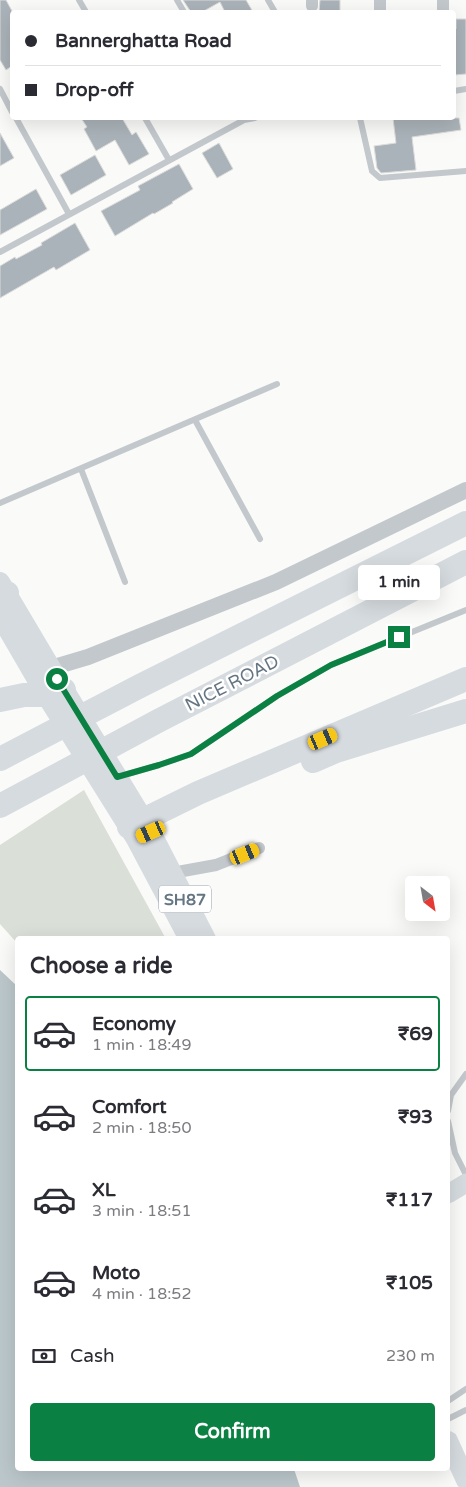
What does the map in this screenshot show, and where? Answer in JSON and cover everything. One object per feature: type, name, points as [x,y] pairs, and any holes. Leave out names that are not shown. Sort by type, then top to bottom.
[{"type":"highway","points":[[3,758],[140,686],[466,523]]},
{"type":"highway","name":"NICE ROAD","points":[[0,806],[158,721],[466,562]]},
{"type":"highway","points":[[140,829],[198,793],[466,679]]},
{"type":"highway","points":[[0,700],[24,695],[55,693]]},
{"type":"highway","points":[[140,829],[336,751],[466,711]]},
{"type":"main road","name":"SH87","points":[[2,592],[50,668],[55,693],[140,829],[172,873],[204,936]]},
{"type":"main road","name":"SH87","points":[[0,616],[117,777],[188,936]]},
{"type":"main road","points":[[450,1193],[466,1183]]},
{"type":"main road","points":[[450,1444],[466,1480]]},
{"type":"main road","points":[[448,1471],[455,1487]]},
{"type":"street","points":[[50,668],[88,657],[276,582],[466,490]]},
{"type":"street","points":[[172,873],[216,865],[259,848]]},
{"type":"lane","points":[[0,89],[10,108]]},
{"type":"lane","points":[[17,120],[69,214]]},
{"type":"lane","points":[[146,120],[169,160]]},
{"type":"lane","points":[[0,252],[240,120]]},
{"type":"lane","points":[[360,120],[372,171],[380,178],[466,171]]},
{"type":"lane","points":[[0,503],[277,384]]},
{"type":"lane","points":[[195,420],[260,539]]},
{"type":"lane","points":[[81,469],[125,582]]},
{"type":"lane","points":[[117,777],[191,754],[277,696],[331,665],[466,610]]},
{"type":"lane","points":[[450,1100],[451,1095],[466,1074]]},
{"type":"lane","points":[[450,1130],[455,1153],[466,1175]]},
{"type":"lane","points":[[450,1400],[466,1389]]},
{"type":"lane","points":[[450,1418],[466,1410]]},
{"type":"shaded area","points":[[84,790],[164,936],[15,936],[15,941],[0,924],[0,845]]},
{"type":"shaded area","points":[[0,970],[15,984],[15,1471],[295,1471],[300,1487],[0,1487]]},
{"type":"building","points":[[0,0],[6,0],[11,10],[10,67],[6,70],[0,60]]},
{"type":"building","points":[[183,0],[246,0],[252,10],[224,10],[220,2],[206,10],[190,10]]},
{"type":"building","points":[[320,0],[340,0],[340,10],[319,10]]},
{"type":"building","points":[[456,19],[466,19],[466,74],[456,75]]},
{"type":"building","points":[[456,118],[459,118],[461,130],[412,137],[416,170],[381,173],[377,168],[374,146],[396,143],[393,120],[456,120]]},
{"type":"building","points":[[82,120],[123,120],[132,135],[136,132],[149,154],[129,165],[115,140],[96,151],[84,129],[87,127]]},
{"type":"building","points":[[0,133],[14,158],[0,166]]},
{"type":"building","points":[[219,143],[233,169],[217,178],[202,153]]},
{"type":"building","points":[[95,155],[106,175],[71,195],[60,175]]},
{"type":"building","points":[[179,164],[193,189],[173,203],[115,236],[101,211],[140,190],[138,186]]},
{"type":"building","points":[[36,189],[47,209],[0,235],[0,210]]},
{"type":"building","points":[[75,223],[90,250],[56,270],[54,267],[0,298],[0,266],[42,245],[41,243]]},
{"type":"route","points":[[57,679],[117,777],[191,754],[277,696],[331,665],[399,637]]}]
